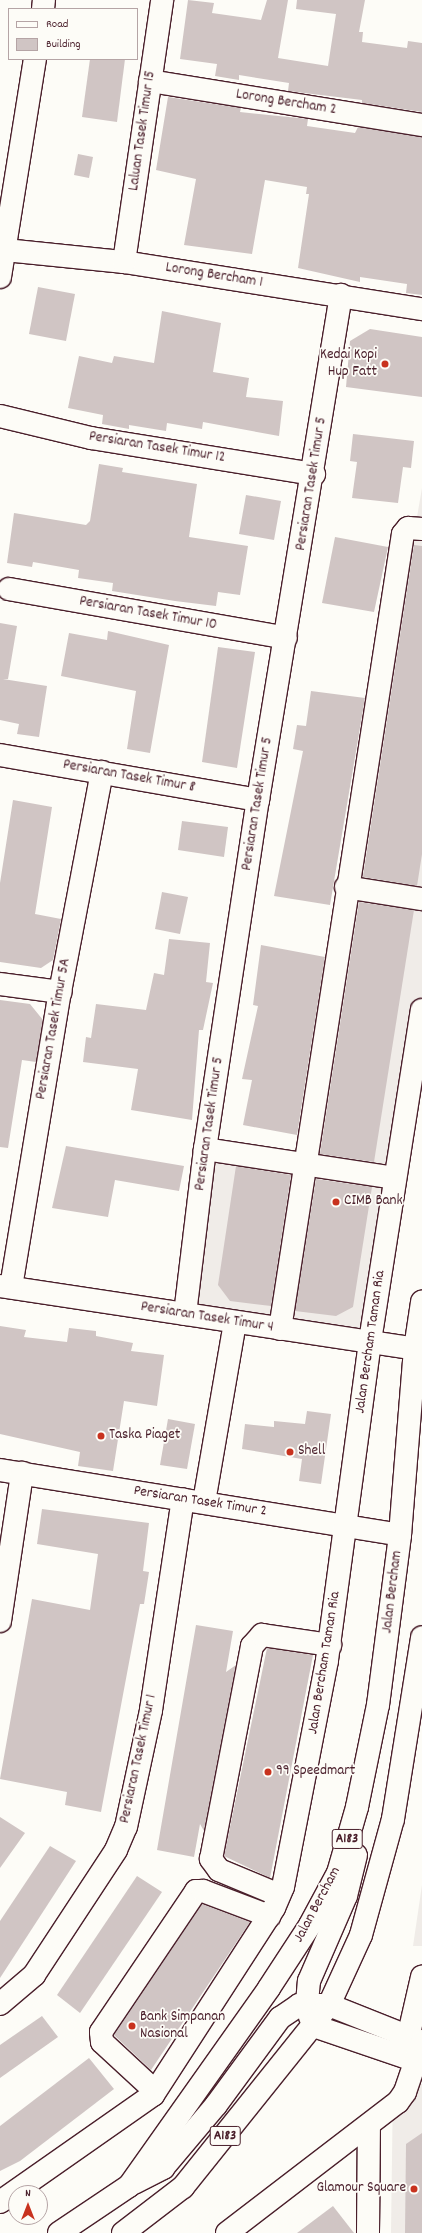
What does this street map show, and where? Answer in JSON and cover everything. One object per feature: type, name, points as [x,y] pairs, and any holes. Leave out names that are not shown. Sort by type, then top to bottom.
[{"type":"street","name":"Laluan Tasek Timur 15","points":[[124,262],[162,0]]},
{"type":"street","points":[[0,277],[35,60]]},
{"type":"street","name":"Lorong Bercham 2","points":[[150,81],[422,125]]},
{"type":"street","name":"Lorong Bercham 1","points":[[5,250],[124,262],[341,295],[422,309]]},
{"type":"street","name":"Persiaran Tasek Timur 5","points":[[185,1314],[205,1149],[258,800],[314,474],[341,295]]},
{"type":"street","name":"Persiaran Tasek Timur 12","points":[[0,416],[90,438],[314,474]]},
{"type":"street","points":[[280,1329],[346,887],[403,534],[408,528],[422,529]]},
{"type":"street","name":"Persiaran Tasek Timur 10","points":[[9,589],[286,638]]},
{"type":"street","name":"Persiaran Tasek Timur 8","points":[[0,755],[258,800]]},
{"type":"street","name":"Persiaran Tasek Timur 5A","points":[[6,1286],[102,772]]},
{"type":"street","points":[[346,887],[422,898]]},
{"type":"street","points":[[0,984],[60,992]]},
{"type":"street","name":"Jalan Bercham Taman Ria","points":[[0,2202],[142,2105],[155,2091],[269,1916],[280,1895],[290,1862],[330,1645],[370,1341],[422,1010]]},
{"type":"street","points":[[205,1149],[395,1178]]},
{"type":"street","name":"Persiaran Tasek Timur 4","points":[[6,1286],[280,1329],[370,1341],[418,1352]]},
{"type":"street","name":"Jalan Bercham","points":[[59,2233],[129,2186],[310,1925],[338,1873],[356,1807],[378,1705],[400,1535],[422,1302]]},
{"type":"street","name":"Persiaran Tasek Timur 1","points":[[0,2004],[34,1975],[116,1850],[126,1827],[194,1500],[235,1322]]},
{"type":"street","name":"Persiaran Tasek Timur 2","points":[[0,1470],[194,1500],[400,1535]]},
{"type":"street","points":[[0,1621],[22,1473]]},
{"type":"street","points":[[280,1895],[219,1870],[211,1859],[252,1646],[262,1635],[330,1645]]},
{"type":"street","name":"A183","points":[[123,2233],[183,2187],[314,2026],[328,2005],[361,1935],[393,1819],[422,1637]]},
{"type":"street","points":[[356,1807],[359,1845],[346,1896],[314,1967],[307,2003],[314,2026],[418,2063]]},
{"type":"street","points":[[155,2091],[102,2042],[101,2032],[196,1891],[203,1891],[269,1916]]},
{"type":"street","points":[[227,2233],[414,2092],[418,2063],[417,2041],[422,1977]]},
{"type":"street","points":[[129,2186],[163,2168],[216,2105],[273,2025],[290,2010],[307,2003],[328,2005],[417,2041]]},
{"type":"street","points":[[368,2233],[369,2125]]},
{"type":"shaded area","points":[[422,488],[422,1070],[380,1336],[185,1304],[211,1147],[306,1160]]},
{"type":"shaded area","points":[[422,1885],[422,1946],[413,1946]]},
{"type":"shaded area","points":[[393,2084],[422,2084],[422,2233],[391,2233]]},
{"type":"building","points":[[188,0],[214,3],[212,13],[261,20],[267,0],[288,0],[278,58],[328,66],[336,14],[296,9],[297,0],[365,0],[359,32],[363,32],[362,42],[407,48],[408,41],[422,43],[422,112],[362,103],[362,100],[288,91],[289,83],[239,75],[239,80],[215,76],[217,64],[180,59]]},
{"type":"building","points":[[90,60],[125,60],[117,122],[82,117]]},
{"type":"building","points":[[168,97],[241,108],[240,112],[308,119],[307,126],[355,133],[358,127],[422,137],[422,295],[406,293],[407,284],[360,277],[360,282],[298,268],[309,194],[306,194],[307,187],[265,180],[252,254],[184,245],[196,179],[156,170]]},
{"type":"building","points":[[78,154],[93,157],[89,178],[74,175]]},
{"type":"building","points":[[38,287],[75,294],[66,341],[29,334]]},
{"type":"building","points":[[162,311],[221,323],[213,372],[249,378],[246,397],[283,401],[279,436],[203,422],[202,429],[167,423],[166,431],[129,425],[129,429],[102,424],[103,415],[68,408],[79,356],[112,363],[114,356],[154,363]]},
{"type":"building","name":"Kedai Kopi Hup Fatt","points":[[370,329],[422,337],[422,397],[346,387],[350,341]]},
{"type":"building","points":[[353,434],[414,441],[411,468],[403,467],[398,503],[352,498],[357,462],[350,461]]},
{"type":"building","points":[[99,464],[123,468],[122,472],[197,484],[189,537],[248,546],[240,595],[218,592],[216,606],[175,601],[112,591],[113,583],[78,578],[79,570],[33,562],[32,567],[7,563],[14,513],[86,525],[90,521]]},
{"type":"building","points":[[246,495],[281,501],[274,540],[239,534]]},
{"type":"building","points":[[335,537],[388,547],[374,612],[322,603]]},
{"type":"building","points":[[414,545],[422,546],[422,854],[417,886],[363,877]]},
{"type":"building","points":[[0,623],[17,626],[8,679],[3,679],[47,686],[39,737],[17,734],[19,724],[0,720]]},
{"type":"building","points":[[108,631],[169,645],[150,753],[127,749],[136,691],[61,676],[69,633],[107,640]]},
{"type":"building","points":[[218,647],[255,652],[237,768],[202,762]]},
{"type":"building","points":[[311,691],[365,698],[330,905],[274,896],[303,751],[293,749],[297,725],[306,726]]},
{"type":"building","points":[[13,800],[52,807],[35,914],[61,919],[53,960],[41,968],[0,962],[0,883]]},
{"type":"building","points":[[182,821],[228,827],[224,857],[178,850]]},
{"type":"building","points":[[162,892],[188,897],[180,934],[155,929]]},
{"type":"building","points":[[359,902],[414,910],[374,1162],[320,1154]]},
{"type":"building","points":[[169,939],[210,943],[206,982],[213,983],[203,1030],[199,1030],[192,1120],[131,1110],[138,1069],[83,1062],[86,1037],[91,1038],[96,1004],[146,1010],[154,973],[164,975]]},
{"type":"building","points":[[261,945],[325,957],[297,1135],[243,1125],[252,1080],[242,1079],[258,1006],[253,1005]]},
{"type":"building","points":[[0,1000],[30,1004],[43,1020],[36,1062],[22,1060],[8,1148],[0,1147]]},
{"type":"building","points":[[66,1146],[184,1166],[179,1191],[115,1180],[108,1217],[52,1208]]},
{"type":"building","points":[[236,1166],[291,1175],[271,1306],[230,1301],[218,1285]]},
{"type":"building","points":[[316,1179],[372,1187],[353,1307],[336,1316],[295,1311]]},
{"type":"building","points":[[0,1326],[26,1330],[24,1337],[67,1342],[69,1328],[96,1331],[96,1336],[133,1343],[131,1351],[164,1355],[157,1406],[124,1401],[113,1471],[78,1466],[80,1452],[0,1434]]},
{"type":"building","points":[[307,1411],[331,1414],[321,1484],[299,1481],[302,1459],[242,1449],[245,1424],[274,1427],[274,1421],[305,1424]]},
{"type":"building","points":[[168,1419],[195,1424],[187,1469],[160,1465]]},
{"type":"building","points":[[42,1509],[149,1523],[143,1571],[149,1572],[144,1604],[140,1604],[101,1812],[65,1805],[67,1792],[0,1779],[32,1599],[90,1610],[98,1554],[37,1544]]},
{"type":"building","points":[[196,1625],[233,1631],[226,1672],[236,1665],[204,1831],[200,1824],[194,1857],[157,1850]]},
{"type":"building","points":[[267,1648],[313,1655],[270,1878],[224,1856]]},
{"type":"building","points":[[0,1817],[25,1833],[0,1868]]},
{"type":"building","points":[[50,1846],[76,1861],[0,1978],[0,1921]]},
{"type":"building","points":[[137,1876],[162,1892],[80,2013],[57,1995]]},
{"type":"building","points":[[202,1904],[250,1922],[151,2070],[114,2035]]},
{"type":"building","points":[[42,2016],[58,2037],[0,2078],[0,2045]]},
{"type":"building","points":[[89,2058],[114,2089],[20,2161],[0,2171],[0,2126]]},
{"type":"building","name":"Glamour Square","points":[[422,2133],[422,2233],[405,2233],[406,2144]]},
{"type":"building","points":[[333,2206],[354,2233],[297,2233]]},
{"type":"place","name":"Kedai Kopi Hup Fatt","points":[[385,364]]},
{"type":"place","name":"CIMB Bank","points":[[336,1202]]},
{"type":"place","name":"Taska Piaget","points":[[101,1436]]},
{"type":"place","name":"Shell","points":[[290,1452]]},
{"type":"place","name":"99 Speedmart","points":[[268,1772]]},
{"type":"place","name":"Bank Simpanan Nasional","points":[[132,2026]]},
{"type":"place","name":"Glamour Square","points":[[414,2189]]}]
